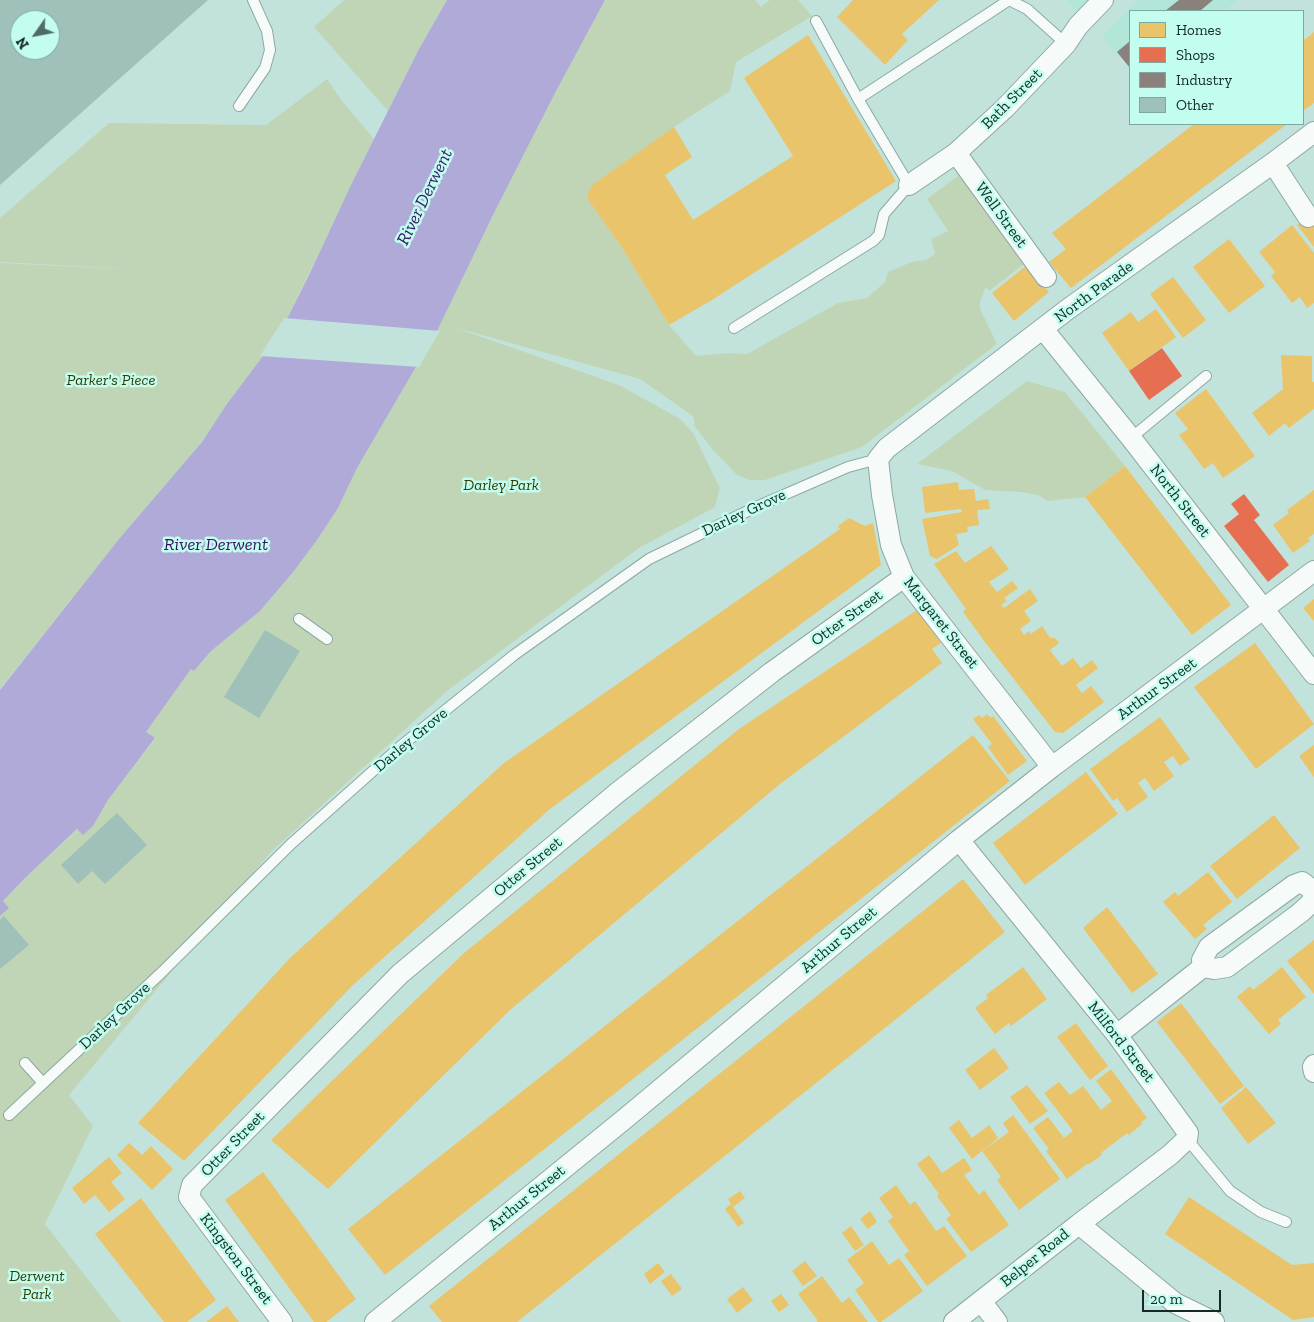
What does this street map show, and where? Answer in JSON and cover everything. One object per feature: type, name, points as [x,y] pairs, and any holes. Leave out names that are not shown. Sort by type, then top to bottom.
[{"type":"street","name":"Bath Street","points":[[909,185],[956,153],[1005,108],[1066,44],[1078,26],[1104,0]]},
{"type":"street","name":"North Parade","points":[[878,459],[887,448],[1068,310],[1314,132]]},
{"type":"street","name":"Well Street","points":[[956,153],[1046,277]]},
{"type":"street","points":[[1273,163],[1308,216]]},
{"type":"street","name":"North Street","points":[[1043,329],[1131,438],[1314,674]]},
{"type":"street","name":"Margaret Street","points":[[878,459],[891,545],[904,577],[1052,767]]},
{"type":"street","name":"Arthur Street","points":[[376,1322],[627,1117],[959,840],[1052,767],[1314,572]]},
{"type":"street","name":"Otter Street","points":[[189,1197],[192,1186],[400,974],[618,793],[772,672],[904,577]]},
{"type":"street","name":"Milford Street","points":[[959,840],[1116,1035],[1187,1128],[1187,1139]]},
{"type":"street","points":[[1116,1035],[1203,967],[1214,969],[1226,967],[1300,913],[1311,903],[1314,896],[1311,889],[1302,882],[1280,894],[1209,947],[1202,960],[1203,967]]},
{"type":"street","points":[[1314,1066],[1314,1072]]},
{"type":"street","points":[[1079,1224],[1170,1155],[1187,1139]]},
{"type":"street","name":"Kingston Street","points":[[189,1197],[282,1322]]},
{"type":"street","name":"Belper Road","points":[[954,1322],[1079,1224],[1174,1303],[1214,1322]]},
{"type":"street","points":[[981,1302],[997,1322]]},
{"type":"lane","points":[[239,106],[265,68],[270,50],[267,31],[253,0]]},
{"type":"lane","points":[[858,99],[1009,0],[1027,9],[1066,44]]},
{"type":"lane","points":[[734,328],[874,241],[879,235],[884,214],[909,185],[858,99],[816,21]]},
{"type":"lane","points":[[1131,438],[1206,376]]},
{"type":"lane","name":"Darley Grove","points":[[9,1115],[160,974],[291,844],[401,746],[514,655],[649,558],[756,507],[848,467],[878,459]]},
{"type":"lane","points":[[299,619],[327,639]]},
{"type":"lane","points":[[25,1063],[43,1083]]},
{"type":"lane","points":[[1187,1139],[1230,1191],[1261,1212],[1286,1222]]},
{"type":"shaded area","points":[[1066,0],[1087,0],[1077,11]]},
{"type":"shaded area","points":[[1137,0],[1238,0],[1225,10],[1129,10],[1129,67],[1102,37]]},
{"type":"green space","points":[[344,0],[447,0],[419,49],[388,111],[314,27]]},
{"type":"green space","name":"Darley Park","points":[[605,0],[755,0],[761,7],[770,0],[798,0],[812,16],[736,62],[730,91],[674,127],[591,204],[623,249],[669,325],[696,356],[729,353],[747,354],[838,303],[867,298],[885,282],[888,272],[912,262],[926,260],[935,254],[931,239],[948,231],[927,199],[963,172],[1028,261],[989,291],[986,287],[980,301],[980,309],[997,344],[862,447],[765,480],[749,480],[737,475],[714,451],[695,427],[693,416],[640,379],[453,327],[619,385],[680,419],[693,433],[720,488],[715,507],[639,548],[447,691],[271,852],[69,1095],[93,1126],[45,1224],[121,1322],[0,1322],[0,916],[9,908],[3,901],[78,829],[93,826],[108,800],[155,739],[146,732],[191,669],[194,671],[211,651],[260,611],[317,540],[338,508],[357,468],[438,329],[493,215]]},
{"type":"green space","name":"Parker's Piece","points":[[327,79],[342,101],[374,139],[287,319],[202,442],[119,539],[0,689],[0,263],[165,271],[0,262],[0,218],[109,123],[266,125]]},
{"type":"green space","points":[[1027,381],[1065,392],[1125,466],[1085,497],[1048,501],[1038,495],[985,490],[952,471],[917,464]]},
{"type":"water","name":"River Derwent","points":[[447,0],[605,0],[493,215],[438,329],[357,468],[338,508],[317,540],[260,611],[211,651],[194,671],[191,669],[146,732],[155,738],[108,800],[93,826],[83,835],[77,829],[24,879],[3,901],[9,908],[0,916],[0,690],[119,539],[202,442],[227,404],[266,352],[287,319],[419,49]]},
{"type":"pier","points":[[284,318],[440,331],[419,367],[260,356]]},
{"type":"building: Homes","points":[[853,0],[939,0],[902,34],[908,40],[885,65],[837,17]]},
{"type":"building: Homes","points":[[1314,32],[1314,103],[1304,110],[1304,40]]},
{"type":"building: Homes","points":[[808,35],[896,181],[712,300],[669,325],[623,249],[591,204],[587,197],[589,191],[594,184],[674,127],[692,157],[665,175],[693,220],[793,156],[744,78]]},
{"type":"building: Homes","points":[[1193,125],[1286,125],[1071,288],[1049,262],[1066,249],[1052,233]]},
{"type":"building: Homes","points":[[1314,212],[1314,247],[1297,225]]},
{"type":"building: Homes","points":[[1292,225],[1314,253],[1314,303],[1307,308],[1300,297],[1292,303],[1271,276],[1275,272],[1259,252]]},
{"type":"building: Homes","points":[[1229,239],[1265,286],[1229,313],[1193,267]]},
{"type":"building: Homes","points":[[1027,265],[1049,292],[1014,321],[992,293]]},
{"type":"building: Homes","points":[[1173,277],[1206,320],[1183,338],[1150,294]]},
{"type":"building: Homes","points":[[1156,309],[1176,337],[1129,371],[1102,333],[1131,312],[1138,322]]},
{"type":"building: Homes","points":[[1281,355],[1312,356],[1314,409],[1289,428],[1285,423],[1269,436],[1252,413],[1283,389]]},
{"type":"building: Homes","points":[[1206,389],[1255,456],[1223,478],[1213,463],[1204,469],[1179,435],[1188,429],[1175,413]]},
{"type":"building: Homes","points":[[1125,466],[1231,605],[1192,635],[1085,497]]},
{"type":"building: Homes","points":[[958,482],[959,490],[974,489],[976,501],[988,499],[990,509],[977,510],[979,525],[967,527],[968,532],[956,534],[959,545],[937,559],[930,556],[922,519],[962,512],[961,509],[925,513],[922,487]]},
{"type":"building: Homes","points":[[1314,490],[1314,534],[1308,538],[1310,541],[1293,553],[1273,525],[1289,513],[1287,510]]},
{"type":"building: Homes","points":[[849,518],[865,526],[873,523],[881,565],[550,809],[352,986],[184,1161],[138,1123],[290,958],[504,763],[840,529],[838,526]]},
{"type":"building: Homes","points":[[991,546],[1009,569],[989,582],[997,592],[1012,581],[1018,588],[1004,598],[1007,601],[1001,605],[1004,608],[1030,589],[1038,601],[1024,611],[1031,621],[1020,629],[1024,635],[1029,631],[1031,634],[1042,626],[1050,638],[1055,638],[1059,643],[1050,650],[1062,666],[1073,658],[1081,668],[1092,660],[1098,668],[1076,685],[1082,693],[1091,686],[1104,702],[1063,733],[1055,732],[985,642],[963,612],[966,609],[934,564],[956,551],[965,563]]},
{"type":"building: Homes","points":[[1314,599],[1314,621],[1303,608]]},
{"type":"building: Homes","points":[[917,610],[941,643],[932,649],[942,663],[780,784],[510,1010],[328,1189],[271,1140],[463,954],[739,729]]},
{"type":"building: Homes","points":[[1255,643],[1314,724],[1256,769],[1194,687]]},
{"type":"building: Homes","points":[[987,714],[991,718],[993,716],[1027,761],[1008,775],[988,747],[992,744],[973,719],[979,715],[982,718]]},
{"type":"building: Homes","points":[[1160,717],[1190,759],[1180,766],[1173,756],[1164,762],[1174,776],[1154,791],[1145,778],[1138,783],[1148,797],[1127,812],[1117,798],[1113,801],[1090,769]]},
{"type":"building: Homes","points":[[973,735],[1010,781],[385,1275],[348,1229]]},
{"type":"building: Homes","points":[[1314,745],[1314,777],[1299,756]]},
{"type":"building: Homes","points":[[1086,772],[1118,814],[1025,885],[993,843]]},
{"type":"building: Homes","points":[[1274,815],[1300,848],[1237,899],[1210,866]]},
{"type":"building: Homes","points":[[1208,872],[1232,902],[1203,925],[1207,929],[1195,939],[1163,902],[1175,892],[1178,896]]},
{"type":"building: Homes","points":[[963,879],[1005,932],[517,1322],[442,1322],[429,1306]]},
{"type":"building: Homes","points":[[1107,907],[1158,974],[1132,993],[1083,928]]},
{"type":"building: Homes","points":[[1314,940],[1314,994],[1287,961]]},
{"type":"building: Homes","points":[[1023,967],[1047,999],[1011,1026],[1009,1023],[995,1034],[975,1008],[988,998],[986,995]]},
{"type":"building: Homes","points":[[1282,967],[1306,997],[1278,1020],[1281,1024],[1269,1034],[1237,997],[1250,986],[1253,990]]},
{"type":"building: Homes","points":[[1181,1003],[1244,1086],[1220,1104],[1157,1022]]},
{"type":"building: Homes","points":[[1076,1023],[1108,1066],[1090,1080],[1057,1037]]},
{"type":"building: Homes","points":[[994,1048],[1009,1068],[980,1090],[965,1070]]},
{"type":"building: Homes","points":[[1111,1069],[1147,1118],[1129,1135],[1127,1133],[1101,1153],[1102,1155],[1067,1179],[1046,1151],[1049,1149],[1033,1128],[1048,1117],[1064,1138],[1073,1131],[1044,1093],[1059,1082],[1070,1095],[1083,1086],[1101,1110],[1112,1101],[1096,1081]]},
{"type":"building: Homes","points":[[1027,1085],[1048,1111],[1030,1124],[1010,1097]]},
{"type":"building: Homes","points":[[1246,1087],[1276,1123],[1248,1144],[1221,1108]]},
{"type":"building: Homes","points":[[1013,1115],[1060,1179],[1019,1210],[997,1180],[1001,1177],[982,1151],[1009,1132],[1003,1123]]},
{"type":"building: Homes","points":[[959,1120],[972,1138],[989,1125],[998,1138],[972,1159],[949,1128]]},
{"type":"building: Homes","points":[[129,1143],[142,1155],[151,1146],[173,1169],[152,1190],[117,1155]]},
{"type":"building: Homes","points":[[929,1155],[942,1173],[964,1158],[972,1170],[964,1175],[979,1195],[984,1190],[1009,1225],[971,1252],[946,1219],[951,1215],[937,1196],[939,1194],[917,1164]]},
{"type":"building: Homes","points":[[109,1157],[122,1173],[111,1182],[125,1199],[109,1212],[95,1195],[84,1204],[72,1188]]},
{"type":"building: Homes","points":[[263,1172],[356,1299],[326,1322],[314,1322],[225,1200]]},
{"type":"building: Homes","points":[[896,1185],[910,1205],[915,1201],[936,1231],[944,1226],[967,1256],[927,1286],[904,1255],[909,1251],[888,1221],[893,1217],[879,1198]]},
{"type":"building: Homes","points":[[740,1191],[745,1198],[733,1207],[744,1223],[738,1227],[725,1209],[731,1204],[728,1199]]},
{"type":"building: Homes","points":[[1189,1197],[1292,1265],[1314,1263],[1314,1317],[1293,1320],[1165,1234]]},
{"type":"building: Homes","points":[[141,1198],[216,1300],[187,1322],[164,1322],[95,1234]]},
{"type":"building: Homes","points":[[870,1211],[877,1222],[868,1229],[860,1219]]},
{"type":"building: Homes","points":[[851,1226],[864,1245],[855,1251],[842,1233]]},
{"type":"building: Homes","points":[[872,1241],[889,1265],[899,1258],[923,1291],[881,1322],[878,1322],[855,1290],[864,1283],[847,1260]]},
{"type":"building: Homes","points":[[805,1261],[817,1276],[803,1286],[792,1271]]},
{"type":"building: Homes","points":[[658,1263],[665,1272],[650,1284],[644,1274]]},
{"type":"building: Homes","points":[[671,1274],[682,1289],[672,1296],[661,1281]]},
{"type":"building: Homes","points":[[822,1276],[842,1303],[849,1297],[868,1322],[816,1322],[818,1321],[798,1294]]},
{"type":"building: Homes","points":[[743,1287],[753,1300],[737,1313],[727,1299]]},
{"type":"building: Homes","points":[[781,1294],[789,1305],[779,1312],[771,1301]]},
{"type":"building: Homes","points":[[227,1306],[239,1322],[206,1322]]},
{"type":"building: Shops","points":[[1162,348],[1182,376],[1149,400],[1129,371]]},
{"type":"building: Shops","points":[[1244,494],[1260,515],[1254,520],[1289,565],[1268,582],[1224,526],[1239,514],[1231,504]]},
{"type":"building: Industry","points":[[1179,0],[1213,0],[1201,10],[1166,10]]},
{"type":"building: Industry","points":[[1129,42],[1129,67],[1117,52]]},
{"type":"building: Other","points":[[0,0],[208,0],[0,185]]},
{"type":"building: Other","points":[[265,630],[300,651],[259,718],[224,697]]},
{"type":"building: Other","points":[[117,813],[147,845],[105,884],[92,871],[78,884],[61,865]]},
{"type":"building: Other","points":[[4,916],[29,945],[0,969],[0,920]]},
{"type":"park label","name":"Derwent Park","points":[[37,1285]]}]
